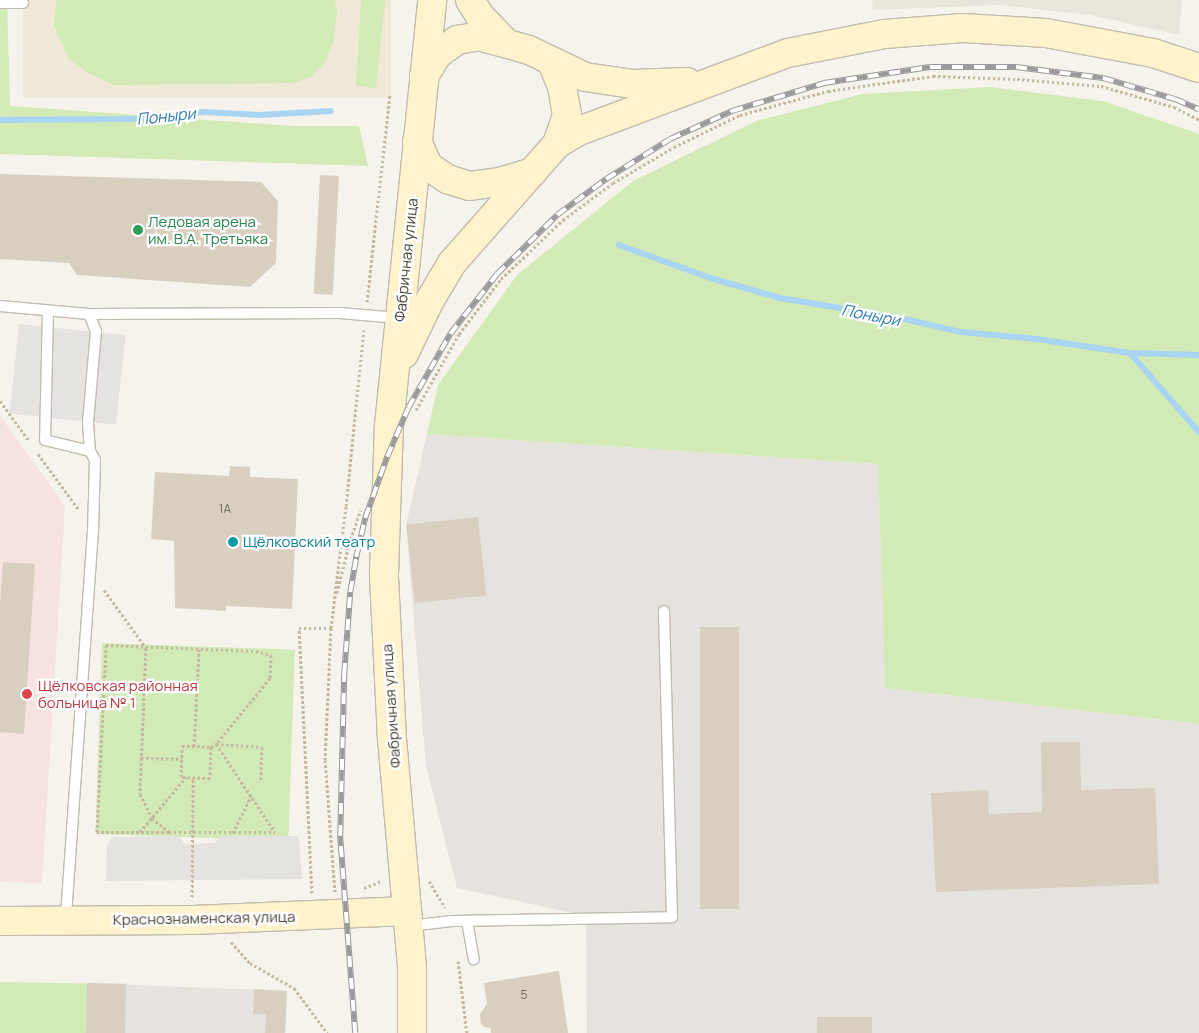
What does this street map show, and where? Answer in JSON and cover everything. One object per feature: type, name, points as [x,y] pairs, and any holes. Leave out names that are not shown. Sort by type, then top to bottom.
[{"type":"street","name":"Фабричная улица","points":[[412,1033],[408,918],[392,731],[384,574],[387,457],[432,0]]},
{"type":"street","name":"Фабричная улица","points":[[470,0],[480,16],[505,42]]},
{"type":"street","points":[[557,144],[578,131],[710,81],[798,51],[884,34],[963,28],[1046,33],[1153,53],[1199,68]]},
{"type":"street","name":"Фабричная улица","points":[[394,379],[410,338],[452,263],[557,144],[567,115],[562,86],[552,63],[529,50],[505,42],[479,36],[457,40],[438,54],[424,78]]},
{"type":"street","points":[[552,63],[585,77],[633,84],[710,81]]},
{"type":"street","points":[[418,130],[428,166],[447,179],[470,186],[500,182],[532,172]]},
{"type":"street","name":"Краснознаменская улица","points":[[0,921],[408,918]]},
{"type":"lane","points":[[0,3],[23,3]]},
{"type":"lane","points":[[0,306],[89,314],[340,313],[400,319]]},
{"type":"lane","points":[[48,311],[45,440],[90,451]]},
{"type":"lane","points":[[66,921],[93,530],[95,460],[90,451],[88,423],[96,332],[89,314]]},
{"type":"lane","points":[[408,918],[467,921],[672,917],[664,611]]},
{"type":"lane","points":[[467,921],[474,959]]},
{"type":"path","points":[[415,411],[459,334],[495,287],[563,220],[612,183],[674,147],[740,115],[828,91],[933,76],[1017,79],[1102,86],[1174,107],[1199,120]]},
{"type":"path","points":[[336,897],[325,760],[330,628],[346,506],[390,94]]},
{"type":"path","points":[[0,401],[93,530]]},
{"type":"path","points":[[333,608],[349,544],[363,503]]},
{"type":"path","points":[[100,585],[146,648],[140,794],[152,818],[169,832]]},
{"type":"path","points":[[312,900],[299,628],[330,628]]},
{"type":"path","points":[[211,747],[210,778],[181,777],[182,746],[211,747],[216,744],[270,678],[271,655],[256,651],[106,645],[97,832],[275,832],[216,744]]},
{"type":"path","points":[[194,746],[199,650]]},
{"type":"path","points":[[216,744],[262,747],[261,782]]},
{"type":"path","points":[[141,758],[182,760]]},
{"type":"path","points":[[139,832],[186,777]]},
{"type":"path","points":[[193,777],[193,920]]},
{"type":"path","points":[[234,832],[251,796]]},
{"type":"path","points":[[228,939],[250,963],[294,988],[327,1033]]},
{"type":"path","points":[[457,958],[467,1033]]},
{"type":"shaded area","points":[[23,0],[391,0],[391,98],[23,98]]},
{"type":"shaded area","points":[[872,0],[1182,0],[1179,35],[1090,15],[999,5],[873,10]]},
{"type":"shaded area","points":[[19,324],[125,335],[116,425],[10,414]]},
{"type":"shaded area","name":"Щёлковская районная больница № 1","points":[[0,416],[65,506],[42,883],[0,882]]},
{"type":"shaded area","points":[[427,434],[878,464],[885,688],[1199,724],[1199,1033],[587,1033],[586,916],[457,888],[426,766],[406,525]]},
{"type":"shaded area","points":[[179,836],[184,844],[214,843],[222,836],[299,836],[302,879],[106,881],[107,845],[113,837]]},
{"type":"shaded area","points":[[87,983],[287,991],[285,1033],[85,1033]]},
{"type":"green space","points":[[0,0],[7,0],[10,106],[291,126],[359,126],[368,166],[0,154]]},
{"type":"green space","points":[[56,0],[335,0],[337,14],[333,43],[324,64],[311,77],[292,83],[113,85],[88,73],[68,58],[54,26]]},
{"type":"green space","points":[[361,0],[385,0],[376,88],[356,86]]},
{"type":"green space","points":[[990,87],[1103,101],[1199,134],[1199,724],[885,688],[878,464],[427,434],[438,385],[517,275],[633,181],[756,121],[862,94]]},
{"type":"green space","points":[[102,643],[295,650],[288,841],[95,834]]},
{"type":"green space","points":[[0,982],[87,984],[86,1033],[0,1033]]},
{"type":"building","name":"Ледовая арена им. В.А. Третьяка","points":[[0,174],[261,182],[278,201],[276,263],[250,287],[77,275],[69,263],[0,259]]},
{"type":"building","points":[[320,175],[339,176],[333,295],[314,294]]},
{"type":"building","name":"Щёлковский театр","points":[[230,466],[250,467],[250,477],[298,479],[292,609],[226,606],[226,611],[175,608],[174,541],[151,539],[155,472],[229,476]]},
{"type":"building","points":[[478,517],[486,596],[415,603],[406,525]]},
{"type":"building","points":[[3,562],[35,564],[24,734],[0,732],[0,606]]},
{"type":"building","points":[[700,627],[739,627],[739,909],[700,909]]},
{"type":"building","points":[[1041,742],[1080,742],[1081,790],[1155,788],[1159,884],[936,892],[931,793],[988,790],[989,814],[1042,812]]},
{"type":"building","points":[[559,971],[568,1033],[491,1033],[491,1028],[484,1027],[481,1024],[480,1014],[487,1004],[484,983]]},
{"type":"building","points":[[87,983],[126,984],[125,1033],[86,1033]]},
{"type":"building","points":[[254,989],[287,991],[285,1033],[265,1033],[266,1014],[253,1014]]},
{"type":"building","points":[[817,1017],[872,1017],[872,1033],[817,1033]]},
{"type":"waterway","name":"Поныри","points":[[0,120],[137,119],[205,112],[259,115],[331,111]]},
{"type":"waterway","name":"Поныри","points":[[619,245],[710,278],[780,298],[900,318],[961,332],[1037,339],[1130,353],[1199,432]]},
{"type":"waterway","name":"Поныри","points":[[1130,353],[1199,355]]},
{"type":"railway","points":[[355,1033],[340,836],[344,674],[350,592],[356,557],[365,518],[387,457],[408,408],[450,334],[497,274],[557,215],[606,179],[670,139],[732,111],[824,83],[930,67],[1016,67],[1103,78],[1175,99],[1199,109]]},
{"type":"place","name":"Ледовая арена им. В.А. Третьяка","points":[[138,230]]},
{"type":"place","name":"Щёлковский театр","points":[[233,542]]},
{"type":"place","name":"Щёлковская районная больница № 1","points":[[27,694]]}]
